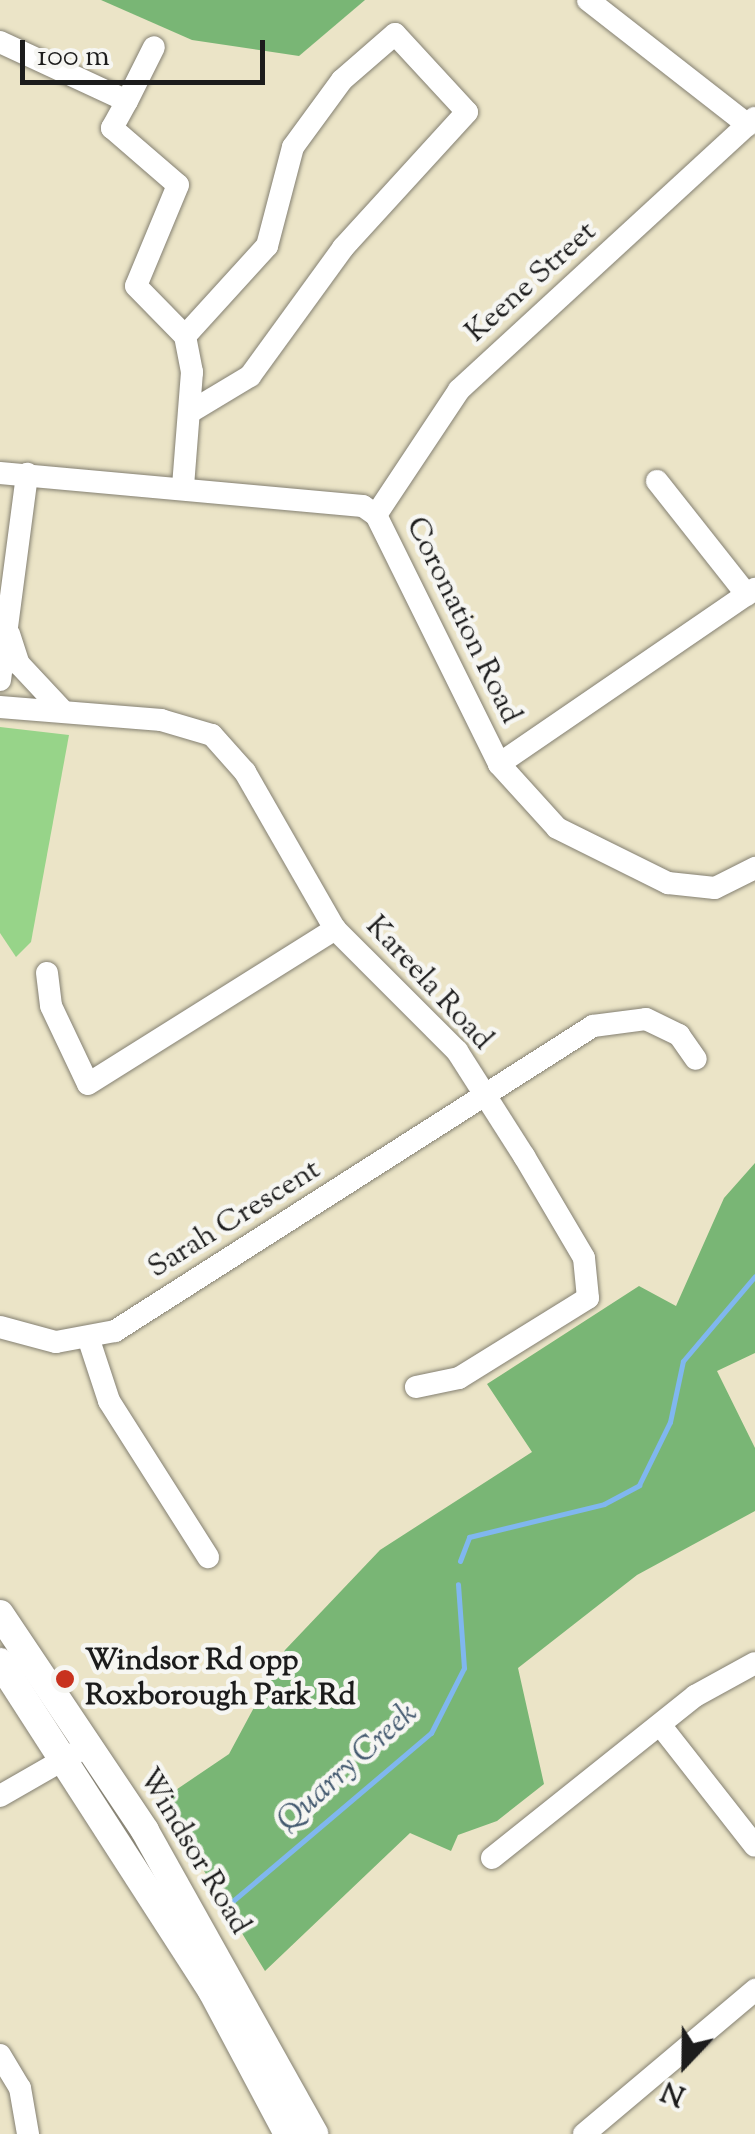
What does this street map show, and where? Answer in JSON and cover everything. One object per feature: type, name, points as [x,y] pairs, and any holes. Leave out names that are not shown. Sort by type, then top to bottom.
[{"type":"main road","name":"Windsor Road","points":[[0,1614],[288,2134]]},
{"type":"main road","name":"Windsor Road","points":[[0,1662],[76,1751],[209,1938],[314,2134]]},
{"type":"street","points":[[588,0],[751,122]]},
{"type":"street","points":[[185,336],[267,246],[292,147],[342,80],[395,34],[468,112],[343,248],[250,376],[190,412]]},
{"type":"street","points":[[0,42],[128,101]]},
{"type":"street","points":[[154,46],[112,128],[178,186],[136,286],[185,336],[190,412],[183,486]]},
{"type":"street","name":"Keene Street","points":[[376,515],[459,390],[751,122]]},
{"type":"street","name":"Coronation Road","points":[[0,472],[348,498],[376,515],[499,764],[751,592]]},
{"type":"street","points":[[0,680],[28,474]]},
{"type":"street","points":[[657,481],[751,592]]},
{"type":"street","points":[[8,631],[19,664],[62,711]]},
{"type":"street","name":"Kareela Road","points":[[0,707],[62,711],[212,735],[245,772],[335,929],[457,1050],[487,1097],[584,1258],[588,1298],[460,1378],[416,1387]]},
{"type":"street","points":[[499,764],[557,828],[668,883],[715,888],[755,868]]},
{"type":"street","points":[[47,974],[51,1006],[88,1084],[335,929]]},
{"type":"street","name":"Sarah Crescent","points":[[89,1340],[487,1097],[593,1026],[621,1018],[660,1024],[696,1059]]},
{"type":"street","points":[[0,1327],[56,1342],[89,1340],[109,1400],[208,1557]]},
{"type":"street","points":[[492,1858],[660,1726],[755,1663]]},
{"type":"street","points":[[660,1726],[755,1846]]},
{"type":"street","points":[[0,1796],[76,1751]]},
{"type":"street","points":[[584,2134],[755,1990]]},
{"type":"street","points":[[0,2055],[20,2088],[28,2134]]},
{"type":"green space","points":[[101,0],[365,0],[299,56],[192,40]]},
{"type":"green space","points":[[0,727],[69,735],[31,942],[16,957],[0,933]]},
{"type":"green space","points":[[755,1163],[755,1353],[717,1371],[755,1448],[755,1511],[637,1575],[518,1668],[544,1784],[497,1821],[458,1835],[451,1851],[410,1833],[265,1971],[161,1800],[229,1754],[285,1650],[380,1550],[532,1452],[487,1384],[639,1286],[676,1306],[724,1198]]},
{"type":"waterway","name":"Quarry Creek","points":[[460,1561],[469,1537],[604,1504],[639,1485],[670,1422],[683,1361],[755,1276]]},
{"type":"waterway","name":"Quarry Creek","points":[[228,1905],[431,1733],[464,1668],[458,1584]]},
{"type":"place","name":"Windsor Rd opp Roxborough Park Rd","points":[[65,1679]]}]
